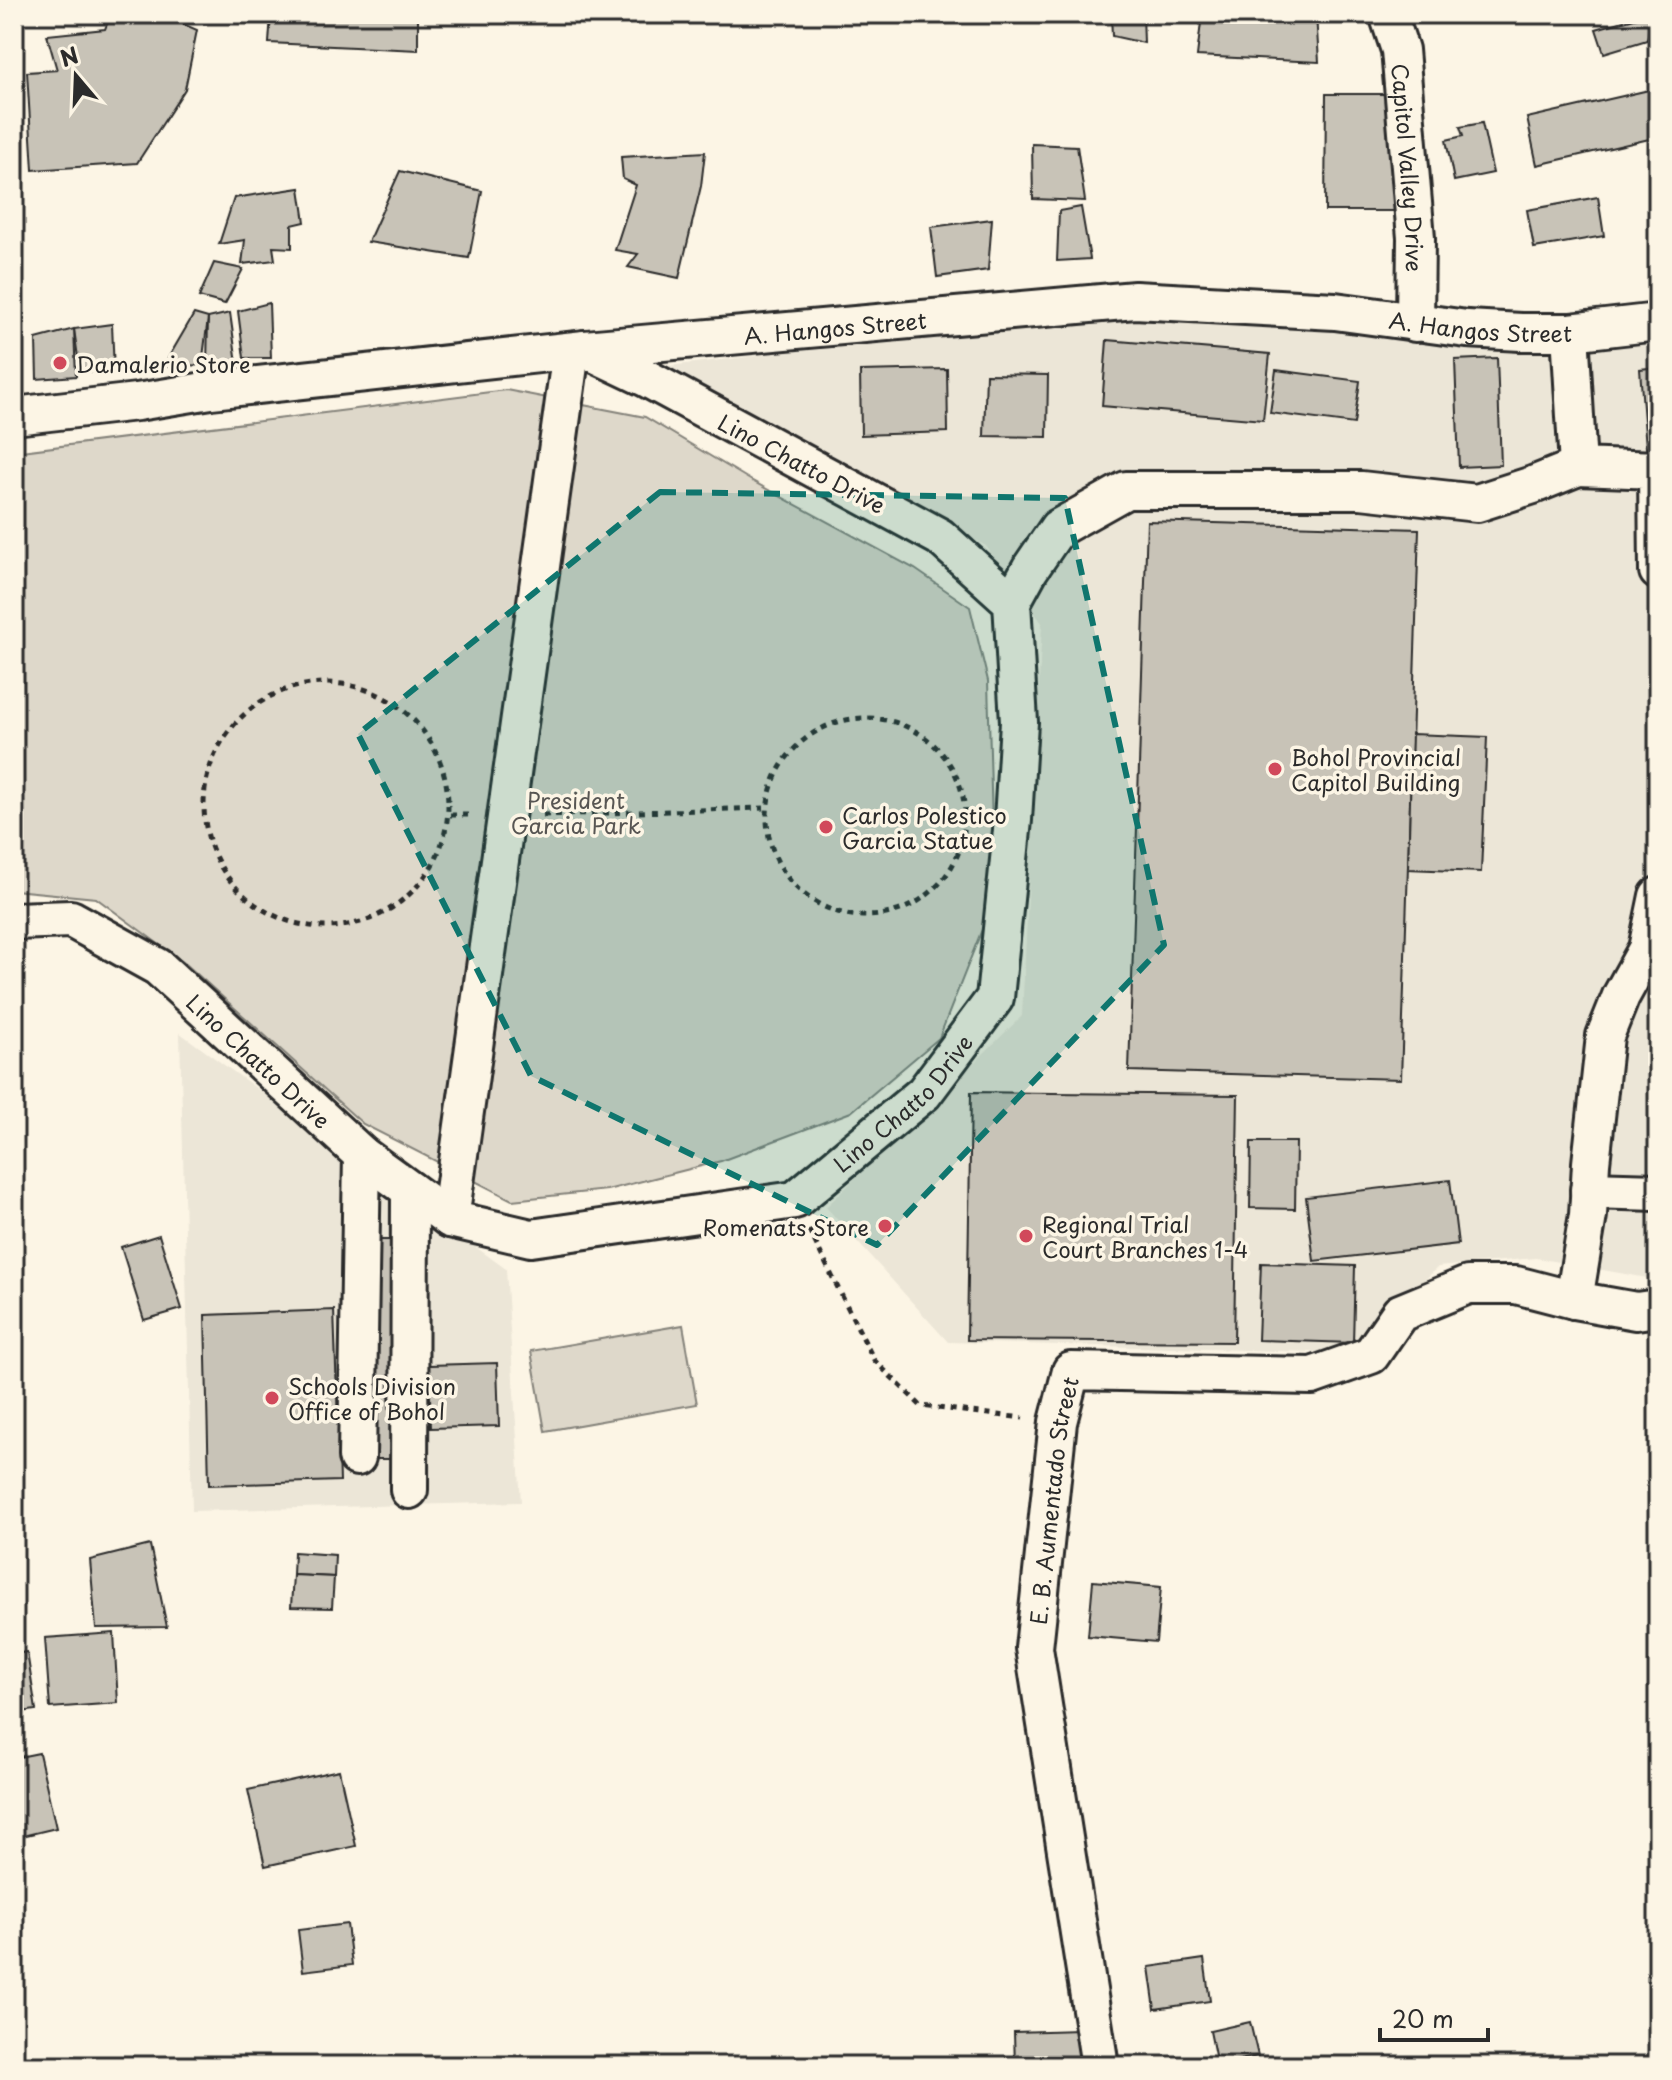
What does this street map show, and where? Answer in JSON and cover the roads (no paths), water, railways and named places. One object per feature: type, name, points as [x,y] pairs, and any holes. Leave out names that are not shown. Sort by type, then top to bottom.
[{"type":"street","name":"Capitol Valley Drive","points":[[1388,14],[1400,50],[1416,238],[1415,323]]},
{"type":"street","name":"A. Hangos Street","points":[[14,416],[211,390],[578,350],[1135,300],[1335,311],[1481,330],[1570,332],[1658,322]]},
{"type":"street","points":[[1570,332],[1578,467]]},
{"type":"street","points":[[450,1219],[505,817],[578,350]]},
{"type":"street","name":"Lino Chatto Drive","points":[[14,921],[71,919],[158,967],[362,1155],[410,1190],[450,1219],[531,1238],[795,1200],[924,1093],[995,998],[1013,820],[1019,722],[1012,602],[940,537],[646,378],[578,350]]},
{"type":"street","points":[[1012,602],[1058,528],[1126,490],[1361,490],[1477,503],[1578,467],[1657,470],[1658,571]]},
{"type":"street","points":[[1658,896],[1647,949],[1621,996],[1605,1036],[1588,1215],[1574,1300],[1636,1311],[1658,1308]]},
{"type":"street","points":[[357,1457],[362,1155]]},
{"type":"street","points":[[409,1490],[410,1190]]},
{"type":"street","points":[[1589,1190],[1658,1192]]},
{"type":"street","name":"E. B. Aumentado Street","points":[[1100,2066],[1034,1648],[1058,1422],[1071,1371],[1312,1376],[1371,1355],[1400,1313],[1468,1285],[1516,1285],[1574,1300]]},
{"type":"place","name":"Damalerio Store","points":[[60,363]]},
{"type":"place","name":"Bohol Provincial Capitol Building","points":[[1275,769]]},
{"type":"place","name":"Carlos Polestico Garcia Statue","points":[[826,827]]},
{"type":"place","name":"Romenats Store","points":[[885,1226]]},
{"type":"place","name":"Regional Trial Court Branches 1-4","points":[[1026,1236]]},
{"type":"place","name":"Schools Division Office of Bohol","points":[[272,1398]]},
{"type":"park label","name":"President Garcia Park","points":[[576,812]]}]
